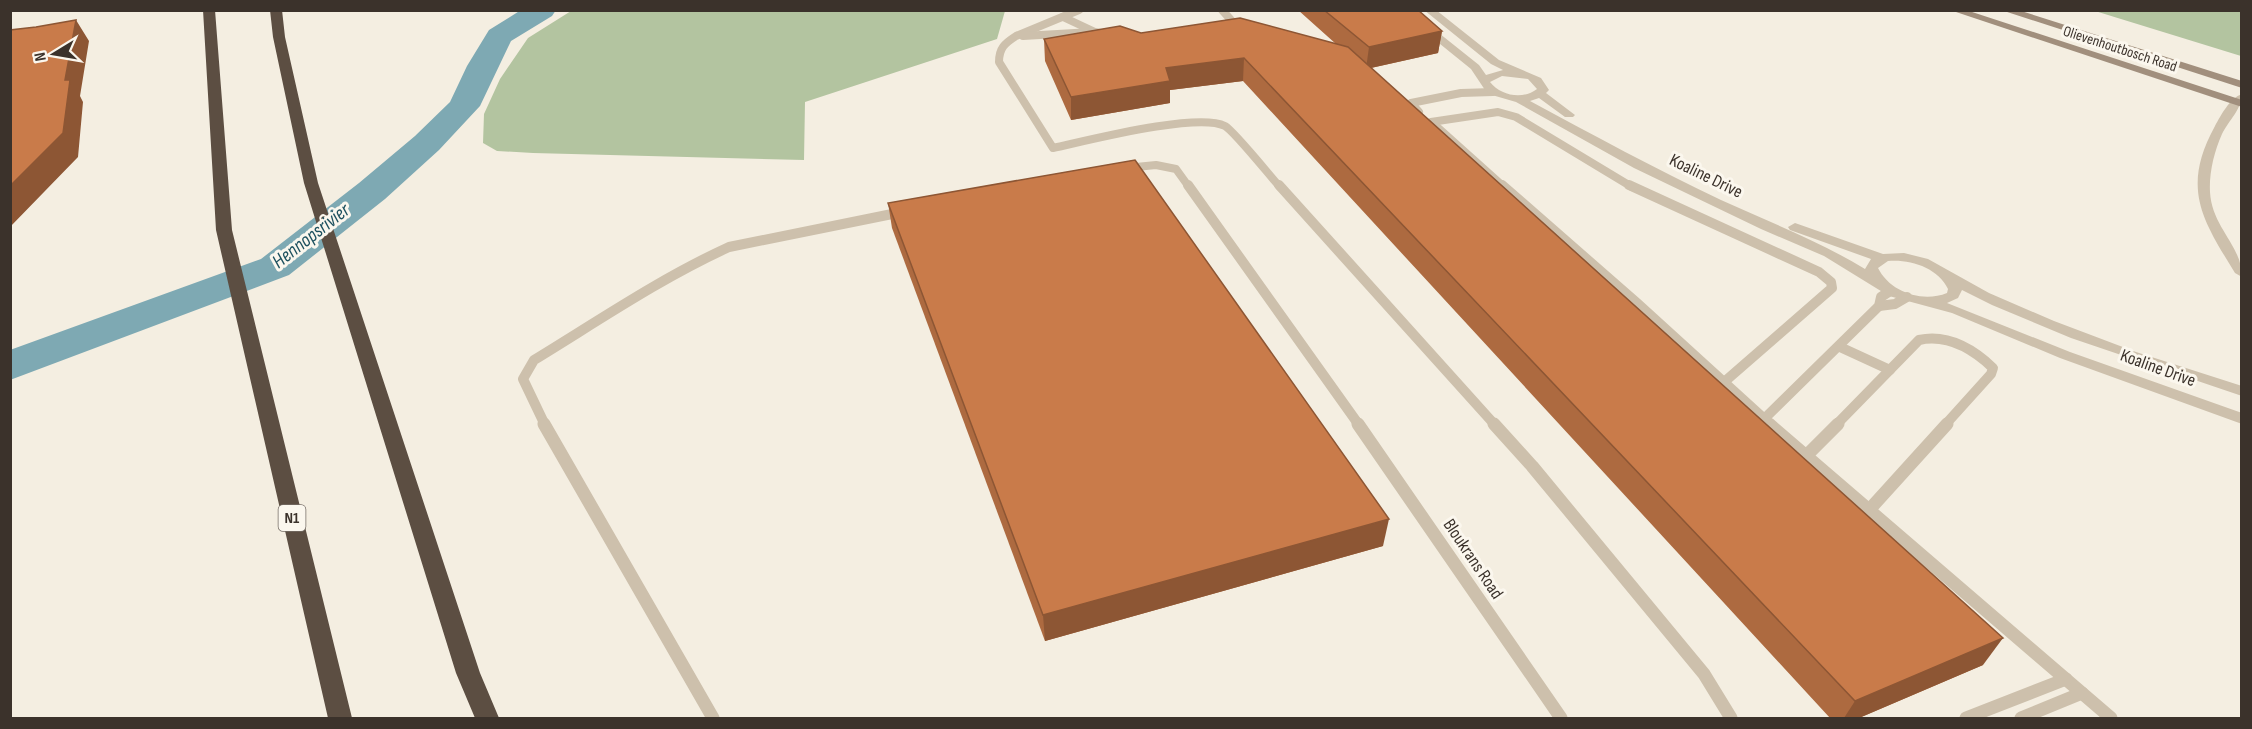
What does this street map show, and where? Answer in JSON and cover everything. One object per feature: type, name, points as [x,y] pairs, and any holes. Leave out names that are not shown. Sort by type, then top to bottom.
[{"type":"highway","name":"N1","points":[[209,10],[224,230],[340,718]]},
{"type":"highway","points":[[276,10],[279,37],[311,183],[468,673],[487,718]]},
{"type":"main road","name":"Olievenhoutbosch Road","points":[[1955,10],[2240,101]]},
{"type":"main road","name":"Olievenhoutbosch Road","points":[[2006,10],[2241,85]]},
{"type":"street","points":[[1403,10],[1475,67],[1488,86],[1519,99],[1541,94]]},
{"type":"street","points":[[1429,10],[1495,62],[1518,73]]},
{"type":"street","points":[[1488,86],[1492,75],[1518,73]]},
{"type":"street","name":"Koaline Drive","points":[[1518,73],[1540,82],[1543,90],[1541,94],[1562,111],[1613,141],[1754,210],[1832,243],[1881,258],[1903,257],[1916,260],[1934,267],[1972,291],[2023,314],[2170,369],[2241,391]]},
{"type":"street","name":"Koaline Drive","points":[[1519,99],[1638,165],[1766,226],[1829,253],[1885,287],[1907,297],[1957,310],[2065,355],[2241,419]]},
{"type":"street","points":[[2240,101],[2218,128],[2208,155],[2205,181],[2206,209],[2241,273]]},
{"type":"street","points":[[1881,258],[1870,268],[1873,275],[1885,287]]},
{"type":"street","points":[[1928,301],[1938,301],[1953,295],[1955,289],[1949,277]]},
{"type":"lane","points":[[1079,10],[1017,36],[1000,48],[999,62],[1053,148],[1186,122],[1214,122],[1225,126],[1532,466],[1704,674],[1731,718]]},
{"type":"lane","points":[[1208,27],[1230,22],[1230,18],[1222,10]]},
{"type":"lane","points":[[1064,17],[1095,32]]},
{"type":"lane","points":[[1017,36],[1095,32],[1115,36]]},
{"type":"lane","points":[[1488,86],[1411,103],[1806,456],[2111,718]]},
{"type":"lane","points":[[1431,122],[1498,112],[1516,117],[1611,176],[1667,204],[1819,272],[1831,282],[1832,288],[1724,383]]},
{"type":"lane","name":"Bloukrans Road","points":[[1117,170],[1156,165],[1176,169],[1356,421],[1560,718]]},
{"type":"lane","points":[[713,718],[537,411],[524,379],[526,372],[534,360],[560,344],[693,265],[729,248],[917,209]]},
{"type":"lane","points":[[1764,419],[1840,347],[1879,306],[1885,287]]},
{"type":"lane","points":[[1879,306],[1895,304],[1907,297]]},
{"type":"lane","points":[[1806,456],[1919,340],[1935,337],[1979,355],[1993,368],[1991,374],[1869,510]]},
{"type":"lane","points":[[1840,347],[1890,370]]},
{"type":"lane","points":[[1966,718],[2066,679]]},
{"type":"lane","points":[[2021,718],[2082,693]]},
{"type":"green space","points":[[571,11],[1005,11],[997,39],[805,102],[804,160],[533,153],[497,151],[483,143],[484,114],[500,79],[528,38]]},
{"type":"green space","points":[[2095,11],[2241,11],[2241,56]]},
{"type":"building","points":[[1324,10],[1418,10],[1442,31],[1369,47]]},
{"type":"building","points":[[1240,18],[1348,47],[2003,638],[1855,701],[1244,58],[1166,68],[1170,81],[1071,97],[1044,39],[1120,26],[1141,33]]},
{"type":"building","points":[[76,20],[65,80],[70,80],[63,133],[10,186],[10,30]]},
{"type":"building","points":[[1135,160],[1389,519],[1043,615],[888,203]]},
{"type":"waterway","name":"Hennopsrivier","points":[[10,366],[275,267],[372,191],[427,143],[464,106],[499,36],[542,10]]}]
